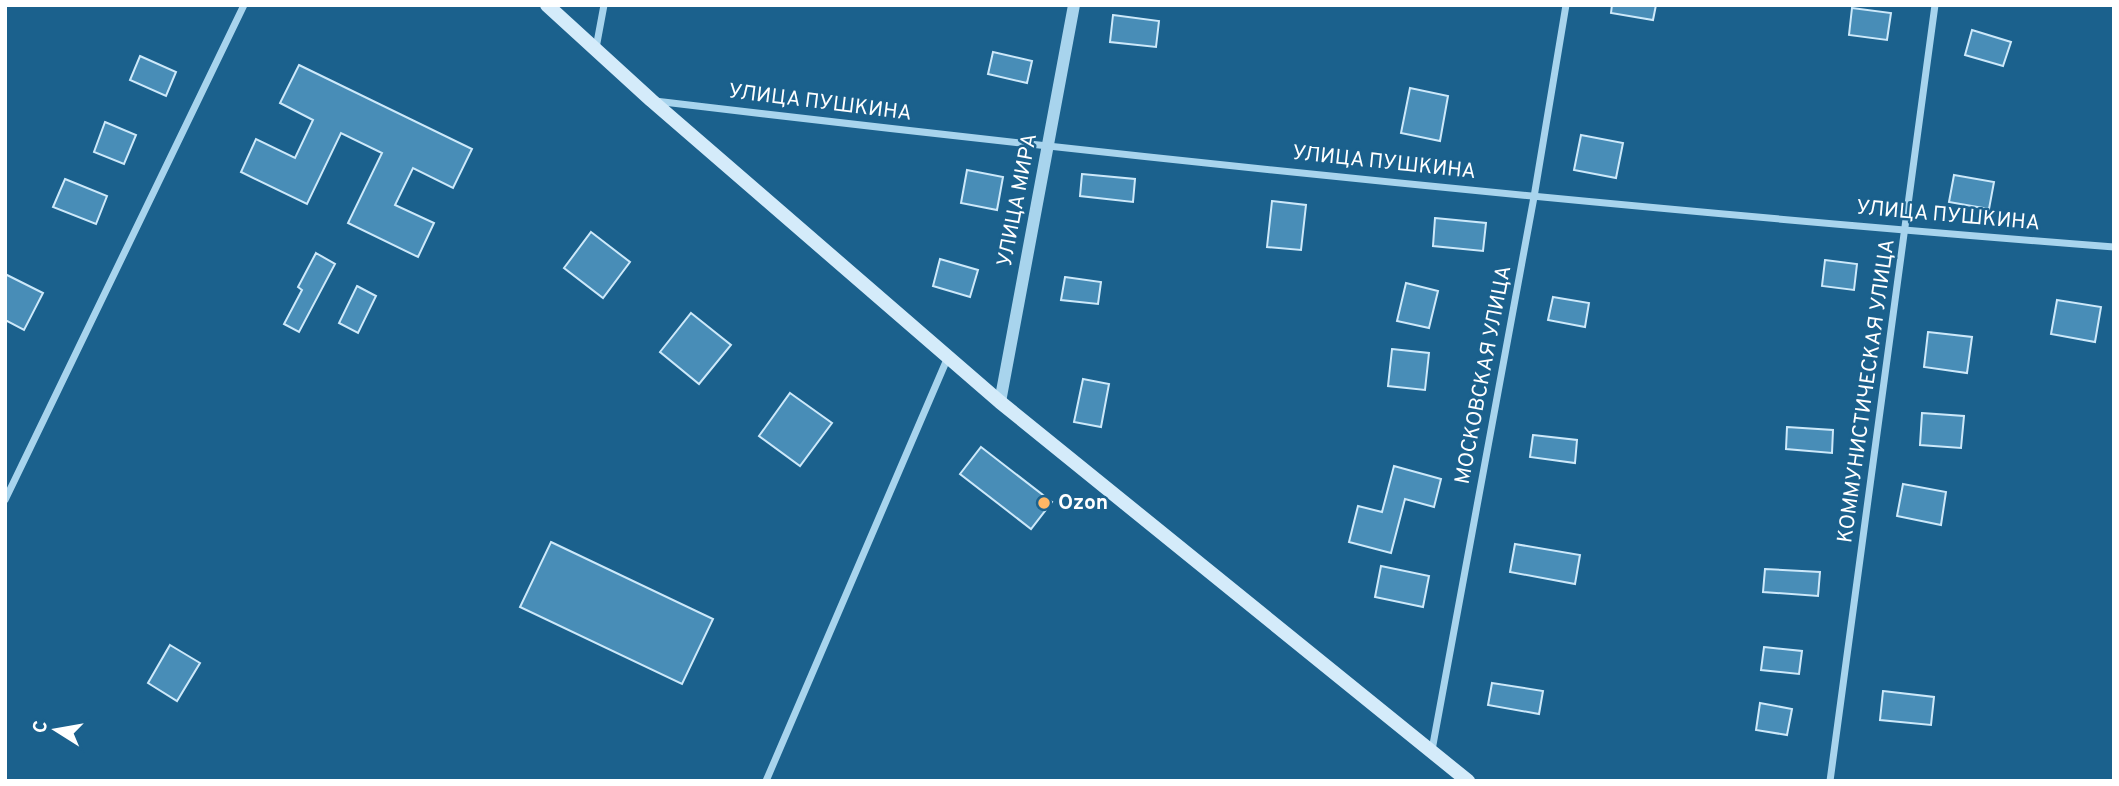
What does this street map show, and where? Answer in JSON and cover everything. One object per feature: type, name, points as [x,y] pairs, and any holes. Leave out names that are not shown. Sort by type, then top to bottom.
[{"type":"main road","points":[[547,5],[651,100],[1000,402],[1468,781]]},
{"type":"street","points":[[5,500],[244,5]]},
{"type":"street","points":[[596,49],[604,5]]},
{"type":"street","name":"УЛИЦА МИРА","points":[[1000,402],[1074,5]]},
{"type":"street","name":"МОСКОВСКАЯ УЛИЦА","points":[[1432,750],[1534,197],[1566,5]]},
{"type":"street","name":"КОММУНИСТИЧЕСКАЯ УЛИЦА","points":[[1830,781],[1935,5]]},
{"type":"street","name":"УЛИЦА ПУШКИНА","points":[[651,100],[1047,146],[1534,197],[2114,247]]},
{"type":"street","points":[[766,781],[948,357]]},
{"type":"building","points":[[1612,5],[1656,5],[1653,20],[1611,13]]},
{"type":"building","points":[[1852,8],[1891,13],[1887,40],[1849,35]]},
{"type":"building","points":[[1113,15],[1159,21],[1156,47],[1110,42]]},
{"type":"building","points":[[1972,30],[2011,42],[2003,66],[1965,55]]},
{"type":"building","points":[[993,52],[1032,61],[1027,83],[988,74]]},
{"type":"building","points":[[140,56],[176,72],[166,96],[130,80]]},
{"type":"building","points":[[299,65],[472,149],[453,188],[413,168],[395,205],[434,223],[418,257],[348,223],[382,153],[341,133],[307,204],[241,172],[256,139],[295,158],[313,120],[280,103]]},
{"type":"building","points":[[1410,88],[1448,96],[1440,141],[1401,133]]},
{"type":"building","points":[[105,122],[136,135],[124,164],[94,152]]},
{"type":"building","points":[[1581,135],[1623,143],[1616,178],[1574,170]]},
{"type":"building","points":[[967,170],[1003,177],[997,210],[961,203]]},
{"type":"building","points":[[1082,174],[1135,179],[1133,202],[1080,196]]},
{"type":"building","points":[[1954,175],[1994,182],[1989,209],[1949,202]]},
{"type":"building","points":[[65,179],[107,196],[96,224],[53,207]]},
{"type":"building","points":[[1272,201],[1306,205],[1301,250],[1267,247]]},
{"type":"building","points":[[1435,218],[1486,223],[1483,251],[1433,246]]},
{"type":"building","points":[[591,232],[630,262],[603,298],[564,268]]},
{"type":"building","points":[[316,253],[335,264],[299,332],[284,324],[302,290],[298,287]]},
{"type":"building","points":[[940,259],[978,270],[970,297],[933,286]]},
{"type":"building","points":[[1825,260],[1857,264],[1854,290],[1822,286]]},
{"type":"building","points":[[5,274],[43,293],[24,330],[5,320]]},
{"type":"building","points":[[1065,277],[1101,282],[1098,304],[1061,300]]},
{"type":"building","points":[[1406,283],[1438,291],[1429,328],[1397,321]]},
{"type":"building","points":[[357,286],[376,296],[358,333],[339,323]]},
{"type":"building","points":[[1553,297],[1589,303],[1585,327],[1548,320]]},
{"type":"building","points":[[2057,300],[2101,307],[2095,342],[2051,334]]},
{"type":"building","points":[[691,313],[731,345],[699,384],[660,352]]},
{"type":"building","points":[[1928,332],[1972,337],[1967,373],[1924,367]]},
{"type":"building","points":[[1392,349],[1429,353],[1425,390],[1388,386]]},
{"type":"building","points":[[1083,379],[1109,384],[1101,427],[1074,422]]},
{"type":"building","points":[[790,393],[832,423],[800,466],[759,436]]},
{"type":"building","points":[[1922,413],[1964,416],[1961,448],[1920,445]]},
{"type":"building","points":[[1787,427],[1833,430],[1832,453],[1786,449]]},
{"type":"building","points":[[1533,435],[1577,440],[1575,463],[1530,457]]},
{"type":"building","points":[[981,447],[1052,502],[1031,529],[960,474]]},
{"type":"building","points":[[1394,466],[1441,479],[1434,507],[1405,499],[1391,553],[1349,542],[1358,506],[1382,512]]},
{"type":"building","points":[[1903,484],[1946,492],[1941,525],[1897,516]]},
{"type":"building","points":[[551,542],[713,619],[682,684],[520,607]]},
{"type":"building","points":[[1515,544],[1580,555],[1575,584],[1510,572]]},
{"type":"building","points":[[1381,566],[1429,576],[1423,607],[1375,597]]},
{"type":"building","points":[[1765,569],[1820,572],[1818,596],[1763,592]]},
{"type":"building","points":[[170,645],[200,663],[177,701],[148,683]]},
{"type":"building","points":[[1764,647],[1802,651],[1799,674],[1761,670]]},
{"type":"building","points":[[1492,683],[1543,691],[1539,714],[1488,705]]},
{"type":"building","points":[[1883,691],[1934,697],[1931,725],[1880,720]]},
{"type":"building","points":[[1760,703],[1792,709],[1787,735],[1756,730]]},
{"type":"place","name":"Ozon","points":[[1044,503]]}]
